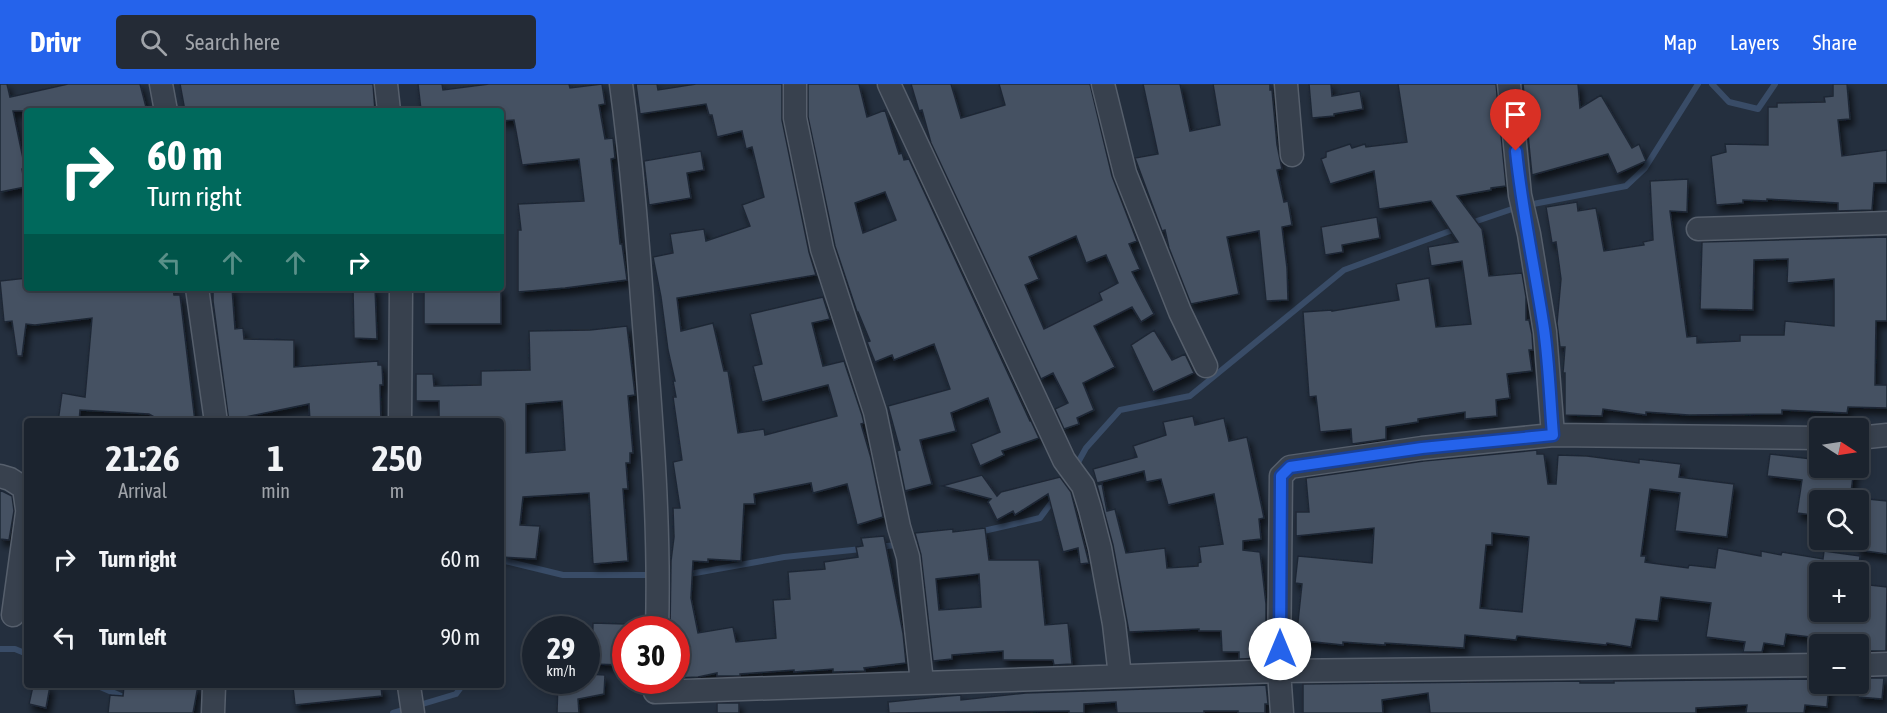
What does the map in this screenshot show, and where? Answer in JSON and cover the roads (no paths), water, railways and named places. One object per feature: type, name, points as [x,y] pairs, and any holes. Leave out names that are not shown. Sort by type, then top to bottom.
[{"type":"street","points":[[161,84],[165,108]]},
{"type":"street","points":[[387,84],[389,108]]},
{"type":"street","points":[[621,84],[630,147],[651,410],[657,616]]},
{"type":"street","points":[[795,84],[795,118],[822,249],[875,412],[899,527],[908,557],[922,682]]},
{"type":"street","points":[[889,84],[1064,460],[1083,486],[1100,548],[1114,624],[1120,676]]},
{"type":"street","points":[[1103,84],[1125,173],[1180,312],[1206,366]]},
{"type":"street","points":[[1286,84],[1292,155]]},
{"type":"street","points":[[1509,84],[1520,195],[1529,234],[1545,332],[1553,435]]},
{"type":"street","points":[[1698,229],[1887,223]]},
{"type":"street","points":[[197,291],[215,418]]},
{"type":"street","points":[[400,418],[401,291]]},
{"type":"street","points":[[1282,713],[1279,671],[1281,476],[1290,467],[1422,448],[1553,435],[1809,438]]},
{"type":"street","points":[[1869,437],[1887,435]]},
{"type":"street","points":[[0,476],[24,488]]},
{"type":"street","points":[[13,615],[24,533]]},
{"type":"street","points":[[1869,665],[1887,664]]},
{"type":"street","points":[[654,695],[922,682],[1279,671],[1809,665]]},
{"type":"waterway","points":[[1528,205],[1626,186],[1645,168],[1698,84]]},
{"type":"waterway","points":[[1712,84],[1729,102],[1758,109],[1775,84]]},
{"type":"waterway","points":[[1471,223],[1518,207]]},
{"type":"waterway","points":[[1076,466],[1086,448],[1120,410],[1190,396],[1344,270],[1458,228]]},
{"type":"waterway","points":[[979,532],[1040,518],[1054,499]]},
{"type":"waterway","points":[[878,547],[925,542]]},
{"type":"waterway","points":[[504,561],[563,575],[684,575],[784,557],[862,549]]},
{"type":"waterway","points":[[0,649],[15,649],[24,653]]},
{"type":"waterway","points":[[103,688],[128,699]]},
{"type":"waterway","points":[[416,706],[456,694],[460,688]]},
{"type":"waterway","points":[[393,713],[407,709]]}]
